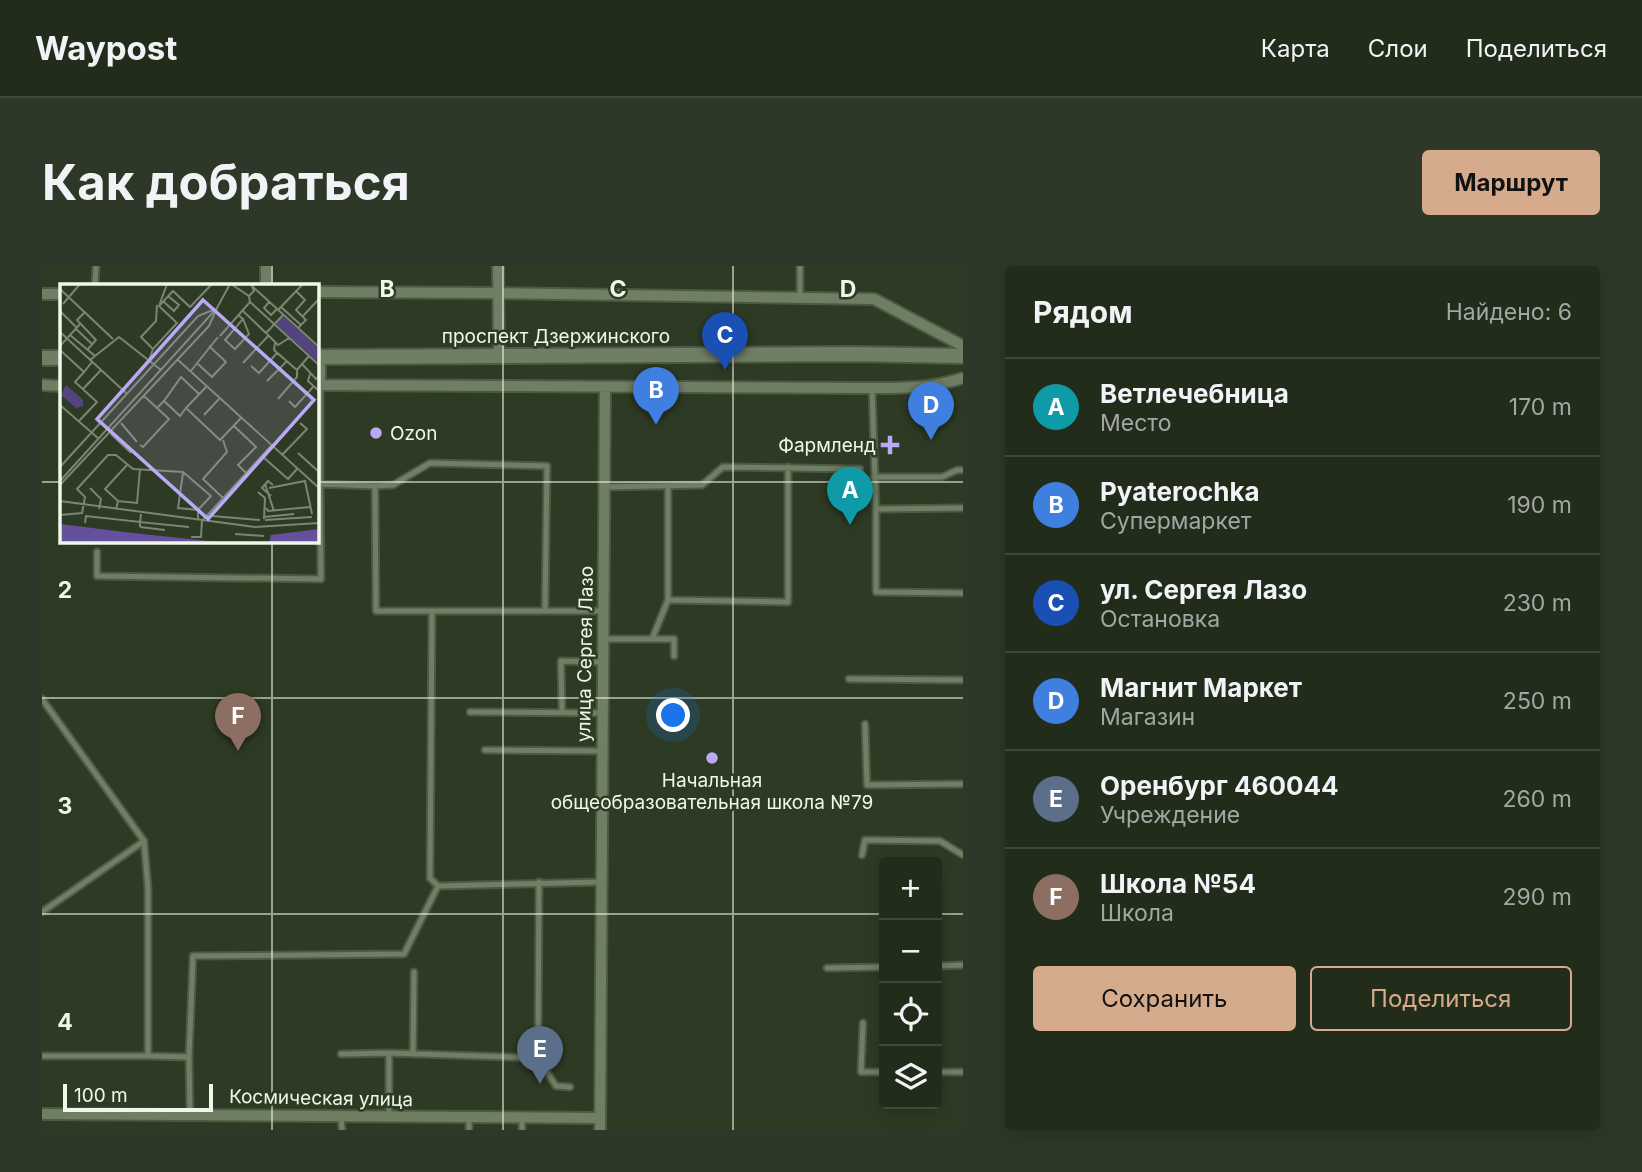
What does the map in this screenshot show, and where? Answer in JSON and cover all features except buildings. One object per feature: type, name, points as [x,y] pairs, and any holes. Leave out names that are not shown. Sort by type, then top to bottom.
[{"type":"main road","name":"проспект Дзержинского","points":[[318,357],[855,354],[963,356]]},
{"type":"main road","points":[[42,358],[60,358]]},
{"type":"street","points":[[266,266],[266,284]]},
{"type":"street","points":[[498,266],[499,355]]},
{"type":"street","points":[[318,292],[874,299],[963,346]]},
{"type":"street","points":[[42,294],[60,294]]},
{"type":"street","points":[[318,357],[318,385],[872,388],[926,387],[963,378]]},
{"type":"street","points":[[42,385],[60,386]]},
{"type":"street","name":"улица Сергея Лазо","points":[[600,1124],[605,388]]},
{"type":"street","name":"Космическая улица","points":[[42,1114],[469,1117],[600,1124]]},
{"type":"lane","points":[[95,284],[96,266]]},
{"type":"lane","points":[[800,266],[800,298]]},
{"type":"lane","points":[[97,552],[97,576],[321,579],[318,385]]},
{"type":"lane","points":[[872,388],[876,592],[963,593]]},
{"type":"lane","points":[[320,484],[393,485],[430,463],[547,466],[545,610]]},
{"type":"lane","points":[[604,486],[702,485],[723,467],[860,469]]},
{"type":"lane","points":[[668,600],[788,602],[788,467]]},
{"type":"lane","points":[[874,477],[942,477],[963,470]]},
{"type":"lane","points":[[375,486],[376,611],[603,611]]},
{"type":"lane","points":[[652,639],[668,600],[668,486]]},
{"type":"lane","points":[[876,509],[963,508]]},
{"type":"lane","points":[[432,611],[430,878],[438,886],[601,882]]},
{"type":"lane","points":[[603,639],[674,639],[674,656]]},
{"type":"lane","points":[[562,712],[561,661],[602,662]]},
{"type":"lane","points":[[849,679],[963,680]]},
{"type":"lane","points":[[42,699],[144,841],[148,888],[148,1056]]},
{"type":"lane","points":[[470,712],[602,713]]},
{"type":"lane","points":[[865,724],[867,785],[963,784]]},
{"type":"lane","points":[[485,750],[601,751]]},
{"type":"lane","points":[[862,855],[865,840],[940,841],[963,855]]},
{"type":"lane","points":[[42,912],[144,841]]},
{"type":"lane","points":[[539,882],[538,1058],[556,1086],[570,1087]]},
{"type":"lane","points":[[190,1114],[192,956],[404,954],[438,886]]},
{"type":"lane","points":[[942,966],[963,965]]},
{"type":"lane","points":[[827,968],[879,967]]},
{"type":"lane","points":[[413,1054],[414,972]]},
{"type":"lane","points":[[863,1023],[861,1072],[879,1072]]},
{"type":"lane","points":[[389,1053],[389,1116]]},
{"type":"lane","points":[[341,1054],[538,1058]]},
{"type":"lane","points":[[42,1056],[189,1057]]},
{"type":"lane","points":[[942,1072],[963,1072]]},
{"type":"lane","points":[[341,1116],[342,1130]]},
{"type":"lane","points":[[469,1117],[469,1130]]},
{"type":"lane","points":[[522,1118],[522,1130]]},
{"type":"place","name":"ул. Сергея Лазо","points":[[725,370]]},
{"type":"place","name":"Pyaterochka","points":[[656,425]]},
{"type":"place","name":"Ozon","points":[[376,433]]},
{"type":"place","name":"Магнит Маркет","points":[[931,440]]},
{"type":"place","name":"Фармленд","points":[[890,445]]},
{"type":"place","name":"Ветлечебница","points":[[850,525]]},
{"type":"place","name":"Школа №54","points":[[238,751]]},
{"type":"place","name":"Начальная общеобразовательная школа №79","points":[[712,758]]},
{"type":"place","name":"Оренбург 460044","points":[[540,1084]]}]
